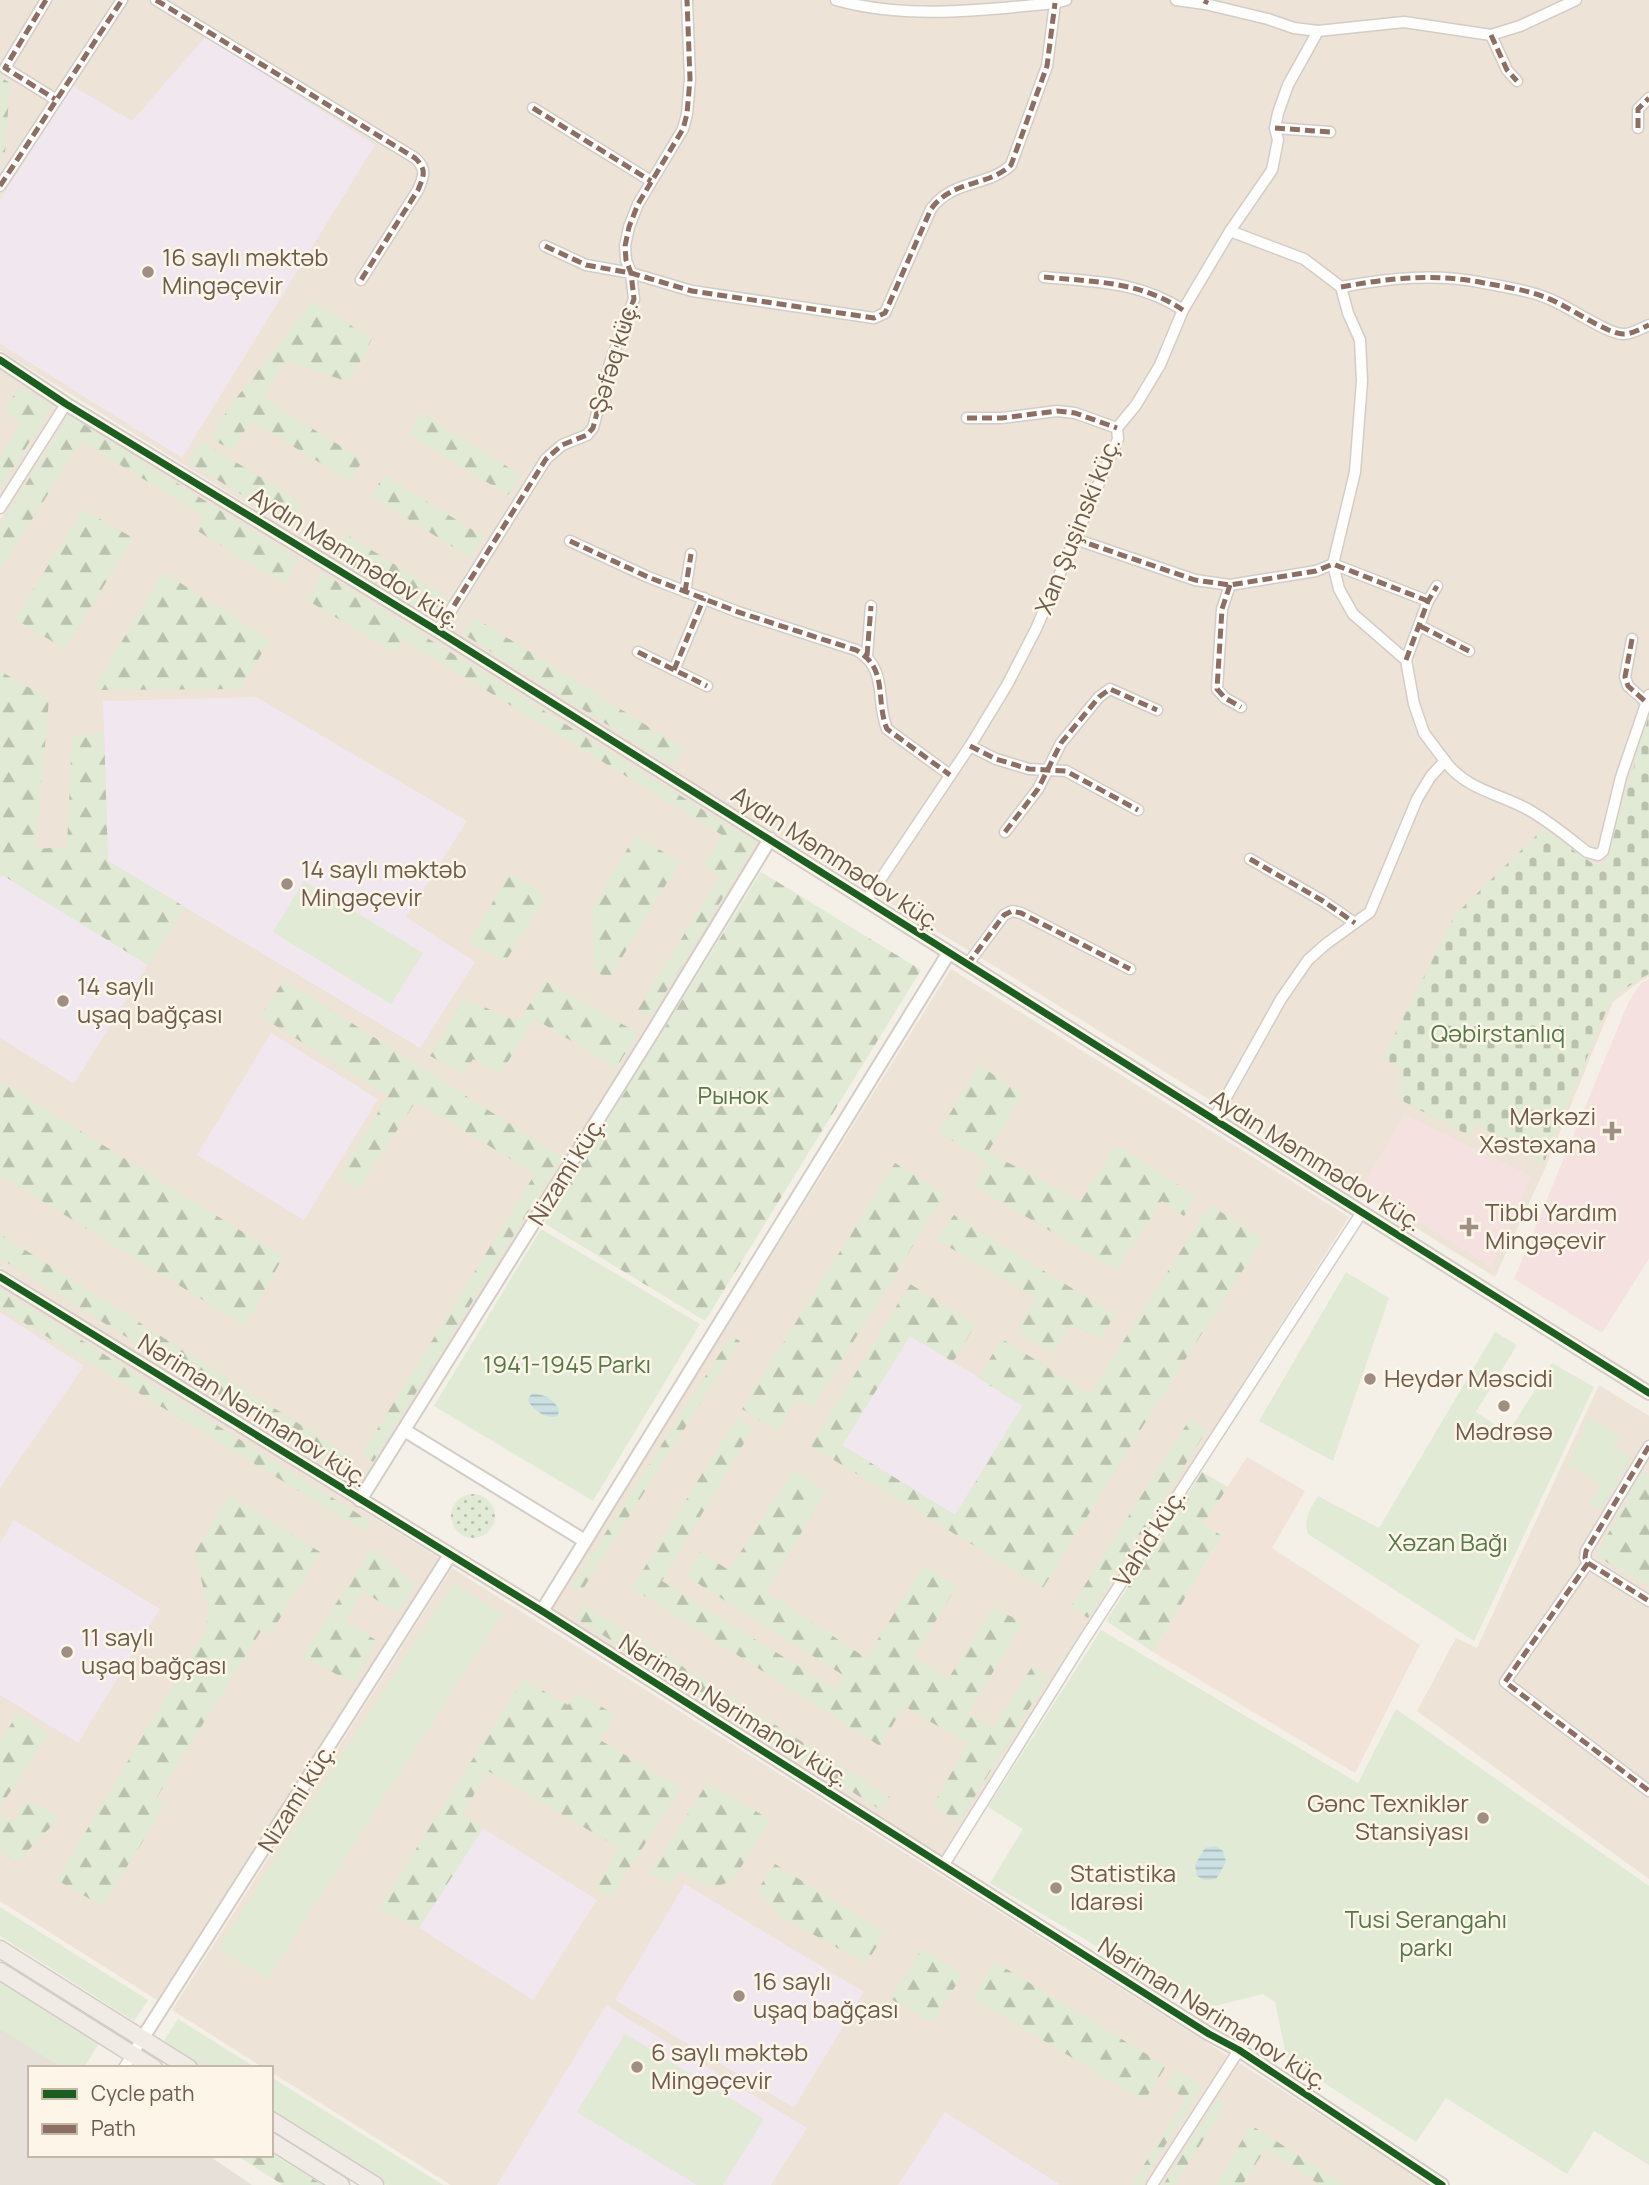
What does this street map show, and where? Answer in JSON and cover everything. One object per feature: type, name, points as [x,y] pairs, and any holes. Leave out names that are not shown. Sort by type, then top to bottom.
[{"type":"main road","points":[[0,1949],[186,2066]]},
{"type":"main road","points":[[0,1971],[128,2061],[147,2066]]},
{"type":"main road","points":[[273,2121],[375,2185]]},
{"type":"main road","points":[[273,2142],[341,2185]]},
{"type":"street","points":[[46,0],[5,68],[55,99]]},
{"type":"street","points":[[0,186],[122,0]]},
{"type":"street","points":[[156,0],[423,165],[425,174],[418,190],[360,279]]},
{"type":"street","name":"Şəfəq küç.","points":[[438,631],[546,459],[562,445],[587,435],[593,428],[610,363],[634,299],[625,246],[638,204],[683,130],[687,114],[690,79],[687,0]]},
{"type":"street","points":[[545,246],[586,265],[631,273],[719,296],[874,318],[885,313],[931,209],[939,199],[950,190],[1003,173],[1011,164],[1047,66],[1060,1],[950,12],[884,10],[836,0]]},
{"type":"street","points":[[1176,0],[1206,2],[1294,29],[1318,31],[1404,22],[1491,35],[1520,26],[1576,0]]},
{"type":"street","name":"Xan Şuşinski küç.","points":[[866,901],[971,746],[1036,629],[1118,439],[1117,428],[1136,405],[1160,365],[1184,310],[1230,230],[1272,170],[1278,140],[1275,128],[1288,85],[1318,31]]},
{"type":"street","points":[[1491,35],[1507,70],[1517,81]]},
{"type":"street","points":[[1638,128],[1638,108],[1649,97]]},
{"type":"street","points":[[533,108],[652,181]]},
{"type":"street","points":[[1275,128],[1330,132]]},
{"type":"street","points":[[1230,230],[1304,259],[1340,288],[1360,340],[1362,381],[1355,472],[1333,564],[1339,589],[1353,614],[1406,660]]},
{"type":"street","points":[[1044,277],[1121,285],[1162,296],[1184,310]]},
{"type":"street","points":[[1340,288],[1387,278],[1448,278],[1483,282],[1544,296],[1574,310],[1608,331],[1625,335],[1649,325]]},
{"type":"street","name":"Aydın Məmmədov küç.","points":[[0,360],[66,404],[438,631],[1649,1393]]},
{"type":"street","points":[[0,508],[66,404]]},
{"type":"street","points":[[967,418],[1002,418],[1057,411],[1075,413],[1117,428]]},
{"type":"street","points":[[1075,539],[1195,580],[1230,585],[1316,571],[1333,564],[1427,601]]},
{"type":"street","points":[[570,541],[648,578],[867,656],[877,672],[887,730],[950,775]]},
{"type":"street","points":[[685,592],[691,554]]},
{"type":"street","points":[[1230,585],[1222,609],[1217,689],[1225,698],[1241,707]]},
{"type":"street","points":[[1437,586],[1427,601],[1406,660],[1414,704],[1424,733],[1458,775],[1470,784],[1527,809],[1587,852],[1598,855],[1603,850],[1621,777],[1648,699],[1628,686],[1625,677],[1632,639]]},
{"type":"street","points":[[674,670],[704,598]]},
{"type":"street","points":[[867,656],[871,606]]},
{"type":"street","points":[[1420,626],[1469,651]]},
{"type":"street","points":[[638,652],[706,686]]},
{"type":"street","points":[[1005,832],[1031,800],[1061,743],[1099,696],[1110,689],[1119,691],[1157,710]]},
{"type":"street","points":[[971,746],[996,759],[1029,769],[1066,771],[1138,810]]},
{"type":"street","points":[[1214,1119],[1281,999],[1308,960],[1370,912],[1417,799],[1431,776],[1446,761]]},
{"type":"street","name":"Nizami küç.","points":[[360,1500],[645,1045],[770,839]]},
{"type":"street","points":[[1250,859],[1323,901],[1355,923]]},
{"type":"street","points":[[967,965],[1004,915],[1012,911],[1021,913],[1130,969]]},
{"type":"street","points":[[542,1611],[948,954]]},
{"type":"street","name":"Vahid küç.","points":[[943,1866],[1082,1643],[1362,1212]]},
{"type":"street","name":"Nəriman Nərimanov küç.","points":[[0,1277],[542,1611],[1209,2034],[1239,2050],[1442,2185]]},
{"type":"street","points":[[404,1430],[585,1541]]},
{"type":"street","points":[[1649,1446],[1586,1551],[1585,1558],[1588,1563],[1649,1601]]},
{"type":"street","name":"Nizami küç.","points":[[142,2039],[450,1555]]},
{"type":"street","points":[[1588,1563],[1505,1682],[1649,1791]]},
{"type":"street","points":[[128,2061],[142,2039]]},
{"type":"street","points":[[1152,2185],[1239,2050]]},
{"type":"shaded area","points":[[0,0],[1649,0],[1649,977],[1613,1002],[1546,1166],[1495,1277],[1022,983],[711,794],[0,350]]},
{"type":"shaded area","name":"16 saylı məktəb Mingəçevir","points":[[206,36],[375,145],[182,458],[0,344],[0,200],[73,86],[132,121]]},
{"type":"shaded area","points":[[0,369],[59,405],[0,499]]},
{"type":"shaded area","points":[[68,410],[761,841],[359,1492],[0,1267],[0,519]]},
{"type":"shaded area","name":"14 saylı məktəb Mingəçevir","points":[[256,697],[467,821],[406,917],[475,962],[420,1048],[108,861],[103,701]]},
{"type":"shaded area","name":"14 saylı uşaq bağçası","points":[[2,874],[148,965],[74,1084],[0,1038]]},
{"type":"shaded area","points":[[951,969],[1349,1217],[942,1856],[550,1609]]},
{"type":"shaded area","name":"Mərkəzi Xəstəxana","points":[[1649,979],[1649,1259],[1602,1333],[1514,1279],[1628,1003],[1641,983]]},
{"type":"shaded area","points":[[271,1033],[378,1099],[304,1220],[197,1155]]},
{"type":"shaded area","name":"Tibbi Yardım Mingəçevir","points":[[1404,1114],[1531,1176],[1492,1268],[1363,1186]]},
{"type":"shaded area","points":[[0,1285],[439,1558],[157,2000],[0,1901]]},
{"type":"shaded area","points":[[0,1312],[84,1366],[0,1488]]},
{"type":"shaded area","points":[[910,1335],[1023,1405],[955,1515],[842,1445]]},
{"type":"shaded area","points":[[1599,1385],[1649,1416],[1649,1879],[1417,1711],[1456,1638],[1477,1648]]},
{"type":"shaded area","points":[[533,1393],[548,1397],[559,1408],[558,1416],[545,1415],[534,1408],[528,1401]]},
{"type":"shaded area","points":[[1247,1457],[1305,1491],[1272,1548],[1420,1645],[1355,1773],[1153,1652],[1222,1536],[1203,1524]]},
{"type":"shaded area","name":"11 saylı uşaq bağçası","points":[[14,1520],[160,1609],[78,1743],[0,1695],[0,1543]]},
{"type":"shaded area","points":[[452,1568],[1228,2056],[1146,2185],[451,2185],[273,2073],[273,2066],[261,2066],[172,2010]]},
{"type":"shaded area","points":[[483,1828],[597,1900],[533,2000],[419,1928]]},
{"type":"shaded area","points":[[1215,1846],[1223,1851],[1226,1862],[1216,1879],[1205,1880],[1197,1876],[1195,1865],[1205,1848]]},
{"type":"shaded area","name":"16 saylı uşaq bağçası","points":[[685,1884],[864,1992],[794,2108],[615,2000]]},
{"type":"shaded area","name":"6 saylı məktəb Mingəçevir","points":[[606,2005],[807,2128],[771,2185],[497,2185]]},
{"type":"shaded area","points":[[0,2015],[75,2066],[28,2066],[28,2157],[211,2157],[252,2185],[0,2185]]},
{"type":"shaded area","points":[[1238,2062],[1430,2185],[1160,2185]]},
{"type":"shaded area","points":[[945,2112],[1059,2184],[898,2185]]},
{"type":"green space","points":[[0,77],[10,83],[5,152],[0,158]]},
{"type":"green space","points":[[313,301],[372,339],[349,382],[286,361],[263,398],[363,460],[350,481],[251,421],[232,450],[210,438],[230,406]]},
{"type":"green space","points":[[20,386],[52,406],[0,489],[0,457],[20,424],[4,410]]},
{"type":"green space","points":[[421,413],[521,475],[508,495],[408,434]]},
{"type":"green space","points":[[69,415],[299,560],[284,584],[196,530],[204,516],[81,441],[0,571],[0,525]]},
{"type":"green space","points":[[201,441],[301,502],[288,523],[188,462]]},
{"type":"green space","points":[[384,475],[484,537],[471,558],[371,496]]},
{"type":"green space","points":[[83,509],[133,538],[65,649],[15,619]]},
{"type":"green space","points":[[346,534],[445,596],[432,617],[333,555]]},
{"type":"green space","points":[[163,572],[270,640],[240,689],[93,690]]},
{"type":"green space","points":[[323,573],[756,843],[650,1018],[637,1011],[720,876],[703,866],[722,835],[404,640],[395,653],[307,600]]},
{"type":"green space","points":[[474,617],[684,749],[673,766],[463,634]]},
{"type":"green space","points":[[0,671],[49,699],[36,849],[67,847],[72,737],[104,732],[108,861],[185,907],[148,965],[2,875],[0,878]]},
{"type":"green space","name":"Qəbirstanlıq","points":[[1649,715],[1649,974],[1611,999],[1543,1165],[1477,1124],[1468,1135],[1399,1099],[1402,1071],[1383,1058],[1455,915],[1543,829],[1596,866],[1605,865]]},
{"type":"green space","points":[[635,836],[680,861],[609,979],[595,971],[592,909]]},
{"type":"green space","name":"Рынок","points":[[761,872],[921,970],[705,1321],[544,1223]]},
{"type":"green space","points":[[511,873],[546,896],[505,962],[468,942]]},
{"type":"green space","points":[[304,881],[423,953],[391,1004],[273,932]]},
{"type":"green space","points":[[284,980],[562,1157],[373,1462],[362,1454],[535,1174],[416,1101],[358,1190],[339,1177],[388,1096],[260,1016]]},
{"type":"green space","points":[[545,981],[638,1033],[616,1068],[535,1019],[500,1074],[473,1059],[464,1074],[430,1056],[464,998],[518,1022]]},
{"type":"green space","points":[[979,1065],[1022,1094],[988,1152],[1080,1201],[1116,1145],[1196,1196],[1184,1216],[1162,1201],[1117,1270],[974,1186],[987,1163],[939,1132]]},
{"type":"green space","points":[[0,1081],[283,1257],[245,1326],[0,1175]]},
{"type":"green space","points":[[895,1163],[945,1194],[812,1408],[797,1399],[777,1431],[742,1409]]},
{"type":"green space","points":[[1210,1205],[1263,1239],[1159,1400],[1043,1588],[811,1446],[910,1284],[976,1324],[953,1362],[910,1336],[842,1445],[955,1515],[1023,1406],[978,1378],[1002,1339],[1090,1394]]},
{"type":"green space","points":[[954,1215],[1115,1315],[1100,1339],[1071,1324],[1053,1353],[1016,1332],[1037,1298],[937,1240]]},
{"type":"green space","name":"1941-1945 Parkı","points":[[541,1229],[700,1324],[593,1501],[434,1406]]},
{"type":"green space","points":[[0,1234],[345,1453],[336,1468],[0,1258]]},
{"type":"green space","points":[[1346,1272],[1389,1298],[1333,1461],[1259,1421]]},
{"type":"green space","points":[[0,1289],[371,1522],[364,1531],[0,1308]]},
{"type":"green space","name":"Xəzan Bağı","points":[[1495,1332],[1517,1345],[1476,1412],[1508,1433],[1552,1363],[1594,1387],[1474,1641],[1308,1534],[1306,1524],[1318,1496],[1379,1528]]},
{"type":"green space","points":[[731,1336],[740,1341],[581,1592],[571,1587]]},
{"type":"green space","points":[[737,1417],[753,1428],[662,1581],[835,1689],[843,1675],[686,1576],[700,1552],[729,1570],[793,1471],[826,1491],[766,1592],[866,1658],[924,1566],[957,1586],[914,1656],[948,1679],[993,1608],[1023,1622],[968,1714],[993,1728],[1032,1667],[1049,1676],[959,1822],[933,1805],[968,1744],[904,1706],[880,1746],[632,1588]]},
{"type":"green space","points":[[1589,1418],[1620,1436],[1614,1447],[1631,1457],[1600,1510],[1589,1503],[1601,1485],[1568,1464]]},
{"type":"green space","points":[[1190,1419],[1207,1430],[1088,1618],[1071,1607]]},
{"type":"green space","points":[[1642,1471],[1649,1476],[1649,1586],[1596,1556]]},
{"type":"green space","points":[[1202,1472],[1228,1487],[1203,1524],[1222,1536],[1153,1652],[1106,1621]]},
{"type":"green space","points":[[473,1494],[488,1501],[495,1516],[488,1531],[473,1538],[458,1531],[451,1516],[458,1501]]},
{"type":"green space","points":[[229,1495],[320,1552],[271,1633],[261,1631],[157,1797],[165,1806],[102,1906],[57,1880],[206,1630],[208,1609],[195,1552]]},
{"type":"green space","points":[[372,1548],[415,1585],[397,1613],[363,1591],[345,1620],[377,1641],[353,1683],[302,1656]]},
{"type":"green space","points":[[453,1583],[502,1614],[267,1979],[218,1948]]},
{"type":"green space","points":[[583,1604],[890,1797],[881,1810],[577,1619]]},
{"type":"green space","name":"Tusi Serangahı parkı","points":[[1101,1630],[1358,1783],[1396,1709],[1649,1886],[1649,2165],[1594,2131],[1567,2174],[1446,2098],[1416,2142],[1287,2059],[1275,2002],[1263,1994],[1203,2009],[990,1883],[1023,1829],[988,1807]]},
{"type":"green space","points":[[523,1679],[568,1705],[579,1693],[615,1715],[600,1740],[681,1788],[610,1898],[595,1888],[619,1848],[488,1771],[463,1813],[483,1828],[419,1928],[379,1908]]},
{"type":"green space","points":[[18,1713],[49,1733],[0,1807],[0,1742]]},
{"type":"green space","points":[[708,1782],[770,1820],[733,1880],[714,1888],[679,1871],[669,1885],[650,1873]]},
{"type":"green space","points":[[28,1800],[59,1818],[17,1862],[0,1852],[0,1813],[13,1821]]},
{"type":"green space","points":[[775,1864],[885,1933],[866,1964],[777,1914],[758,1889]]},
{"type":"green space","points":[[0,1907],[148,2000],[134,2021],[0,1936]]},
{"type":"green space","points":[[922,1948],[962,1975],[933,2023],[891,1999]]},
{"type":"green space","points":[[995,1962],[1166,2066],[1144,2101],[973,1998]]},
{"type":"green space","points":[[0,1981],[99,2043],[85,2066],[59,2066],[0,2029]]},
{"type":"green space","points":[[178,2019],[253,2066],[197,2066],[162,2044]]},
{"type":"green space","points":[[625,2034],[764,2119],[723,2185],[697,2185],[577,2112]]},
{"type":"green space","points":[[1177,2069],[1202,2087],[1140,2185],[1131,2185],[1186,2099],[1166,2086]]},
{"type":"green space","points":[[273,2078],[443,2185],[387,2185],[273,2113]]},
{"type":"green space","points":[[1217,2099],[1225,2105],[1175,2185],[1163,2185]]},
{"type":"green space","points":[[1251,2125],[1345,2185],[1320,2185],[1266,2148],[1242,2185],[1216,2185]]},
{"type":"green space","points":[[273,2154],[323,2185],[283,2185],[239,2157],[273,2157]]},
{"type":"marked path","points":[[46,0],[5,68],[55,99]]},
{"type":"marked path","points":[[0,186],[122,0]]},
{"type":"marked path","points":[[156,0],[419,162],[423,173],[418,190],[361,280]]},
{"type":"marked path","points":[[438,631],[546,459],[562,445],[587,435],[593,428],[610,363],[634,299],[625,246],[629,227],[638,204],[683,129],[687,114],[690,79],[687,0]]},
{"type":"marked path","points":[[1205,4],[1207,0]]},
{"type":"marked path","points":[[545,246],[586,265],[631,273],[692,291],[874,318],[885,313],[931,209],[950,193],[992,177],[1011,165],[1047,66],[1055,3]]},
{"type":"marked path","points":[[1491,35],[1507,70],[1517,81]]},
{"type":"marked path","points":[[1638,128],[1638,109],[1649,98]]},
{"type":"marked path","points":[[533,108],[651,181]]},
{"type":"marked path","points":[[1275,128],[1330,132]]},
{"type":"marked path","points":[[1044,277],[1133,288],[1166,300],[1183,310]]},
{"type":"marked path","points":[[1341,287],[1412,278],[1466,280],[1540,295],[1617,333],[1630,333],[1649,325]]},
{"type":"marked path","points":[[967,418],[1002,418],[1057,411],[1075,413],[1117,428]]},
{"type":"marked path","points":[[1075,539],[1195,580],[1230,585],[1316,571],[1333,564],[1428,601]]},
{"type":"marked path","points":[[570,541],[648,577],[738,612],[856,650],[866,657],[877,675],[887,729],[950,775]]},
{"type":"marked path","points":[[685,592],[691,554]]},
{"type":"marked path","points":[[1230,585],[1222,609],[1217,689],[1225,698],[1241,707]]},
{"type":"marked path","points":[[1406,660],[1428,601],[1437,586]]},
{"type":"marked path","points":[[674,670],[704,598]]},
{"type":"marked path","points":[[867,656],[871,606]]},
{"type":"marked path","points":[[1420,626],[1469,651]]},
{"type":"marked path","points":[[1632,639],[1625,677],[1628,686],[1646,702]]},
{"type":"marked path","points":[[638,652],[707,686]]},
{"type":"marked path","points":[[1005,832],[1038,789],[1061,743],[1099,697],[1110,689],[1157,710]]},
{"type":"marked path","points":[[970,746],[996,759],[1029,769],[1066,771],[1138,810]]},
{"type":"marked path","points":[[1250,859],[1323,901],[1355,923]]},
{"type":"marked path","points":[[967,965],[1004,915],[1012,911],[1021,913],[1130,969]]},
{"type":"marked path","points":[[1649,1446],[1586,1551],[1585,1558],[1588,1563],[1505,1682],[1649,1791]]},
{"type":"marked path","points":[[1588,1563],[1649,1601]]},
{"type":"cycle path","points":[[0,360],[66,404],[438,631],[1649,1393]]},
{"type":"cycle path","points":[[0,1277],[542,1611],[1209,2034],[1239,2050],[1442,2185]]},
{"type":"place","name":"16 saylı məktəb Mingəçevir","points":[[148,272]]},
{"type":"place","name":"14 saylı məktəb Mingəçevir","points":[[287,884]]},
{"type":"place","name":"14 saylı uşaq bağçası","points":[[63,1001]]},
{"type":"place","name":"Mərkəzi Xəstəxana","points":[[1612,1131]]},
{"type":"place","name":"Tibbi Yardım Mingəçevir","points":[[1469,1227]]},
{"type":"place","name":"Heydər Məscidi","points":[[1370,1379]]},
{"type":"place","name":"Mədrəsə","points":[[1504,1406]]},
{"type":"place","name":"11 saylı uşaq bağçası","points":[[67,1652]]},
{"type":"place","name":"Gənc Texniklər Stansiyası","points":[[1483,1818]]},
{"type":"place","name":"Statistika Idarəsi","points":[[1056,1888]]},
{"type":"place","name":"16 saylı uşaq bağçası","points":[[739,1996]]},
{"type":"place","name":"6 saylı məktəb Mingəçevir","points":[[637,2067]]}]
